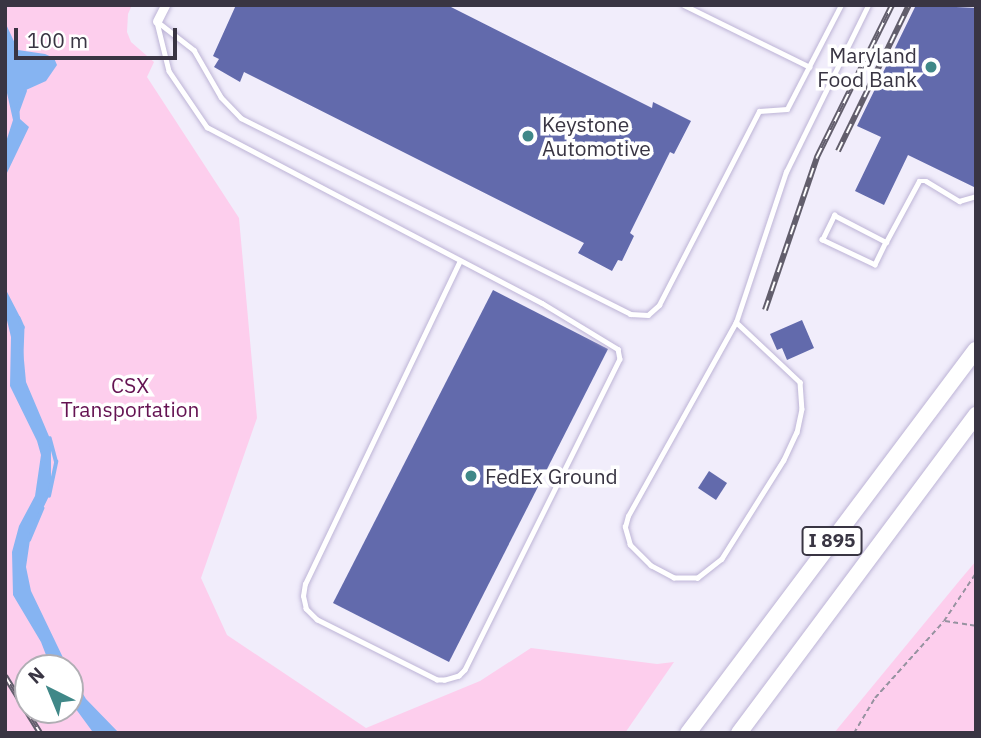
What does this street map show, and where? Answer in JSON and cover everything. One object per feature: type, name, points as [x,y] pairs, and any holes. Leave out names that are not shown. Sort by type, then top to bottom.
[{"type":"highway","name":"I 895","points":[[688,733],[976,350]]},
{"type":"highway","name":"I 895","points":[[738,733],[976,415]]},
{"type":"street","points":[[157,22],[165,5]]},
{"type":"lane","points":[[684,5],[810,67]]},
{"type":"lane","points":[[157,22],[194,50],[221,97],[241,118],[630,314],[648,316],[659,305],[759,111],[787,109],[841,5]]},
{"type":"lane","points":[[736,322],[800,383],[802,409],[797,432],[784,460],[722,558],[698,578],[674,578],[662,574],[637,554],[630,545],[625,527],[736,322],[786,172],[868,5]]},
{"type":"lane","points":[[157,22],[169,71],[207,127],[460,261],[618,349],[620,359],[465,670],[459,676],[437,680],[317,620],[306,609],[303,596],[304,583],[460,261]]},
{"type":"lane","points":[[886,242],[834,215],[822,240],[875,265],[919,181],[926,181],[959,201],[976,196]]},
{"type":"path","points":[[854,733],[875,698],[944,621],[976,573]]},
{"type":"path","points":[[944,621],[976,625]]},
{"type":"green space","name":"CSX Transportation","points":[[5,5],[132,5],[128,14],[127,32],[131,42],[154,62],[147,77],[239,218],[257,418],[201,578],[227,635],[366,728],[480,681],[531,648],[657,664],[674,662],[625,733],[5,733]]},
{"type":"green space","points":[[976,561],[976,733],[834,733],[960,580]]},
{"type":"water","points":[[5,22],[18,50],[45,54],[54,58],[57,65],[46,81],[26,90],[19,102],[20,119],[29,127],[5,177],[5,145],[13,120],[5,84]]},
{"type":"water","points":[[5,288],[20,317],[26,382],[51,441],[51,492],[31,533],[26,567],[31,591],[61,654],[46,654],[13,595],[12,552],[19,526],[35,496],[41,455],[10,386],[11,337],[5,312]]},
{"type":"water","points":[[84,696],[119,733],[92,731],[84,720]]},
{"type":"building","name":"Keystone Automotive","points":[[236,5],[447,5],[652,108],[653,102],[691,121],[674,154],[670,152],[630,233],[634,236],[622,261],[618,260],[612,271],[578,253],[584,243],[244,72],[240,82],[214,67],[219,59],[213,56]]},
{"type":"building","name":"Maryland Food Bank","points":[[916,5],[976,8],[976,188],[908,155],[884,205],[855,191],[881,137],[857,126]]},
{"type":"building","name":"FedEx Ground","points":[[493,290],[608,349],[449,662],[333,603]]},
{"type":"building","points":[[802,320],[814,348],[787,360],[782,348],[777,350],[770,334]]},
{"type":"building","points":[[709,471],[727,483],[716,500],[698,488]]},
{"type":"waterway","points":[[18,110],[25,91]]},
{"type":"waterway","points":[[19,318],[23,327],[22,358]]},
{"type":"waterway","points":[[49,496],[56,462],[50,439]]},
{"type":"waterway","points":[[29,540],[42,509]]},
{"type":"railway","points":[[765,310],[817,157],[892,5]]},
{"type":"railway","points":[[838,151],[909,5]]},
{"type":"railway","points":[[5,676],[40,733]]},
{"type":"place","name":"Maryland Food Bank","points":[[931,67]]},
{"type":"place","name":"Keystone Automotive","points":[[528,136]]},
{"type":"place","name":"FedEx Ground","points":[[471,476]]}]
